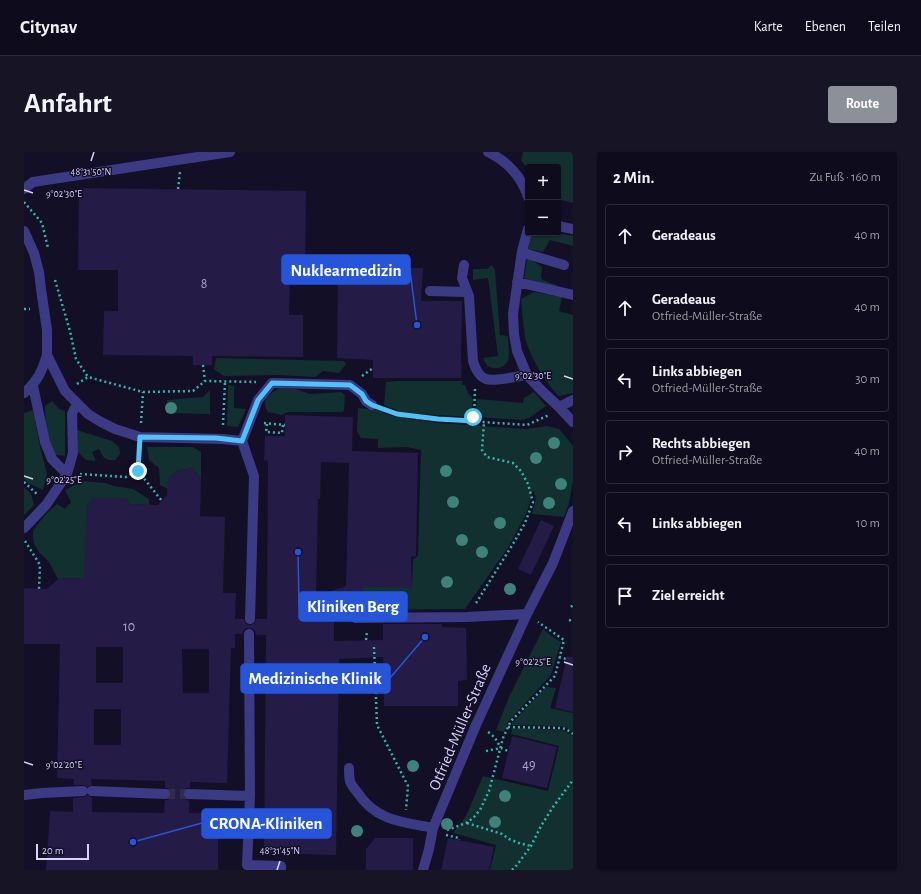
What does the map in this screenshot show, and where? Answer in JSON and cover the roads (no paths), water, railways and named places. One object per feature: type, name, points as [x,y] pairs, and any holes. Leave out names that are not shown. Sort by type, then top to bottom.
[{"type":"street","points":[[24,189],[33,182],[182,155],[230,152]]},
{"type":"street","points":[[488,152],[508,165],[517,175],[525,188]]},
{"type":"street","points":[[561,227],[573,229]]},
{"type":"street","points":[[24,231],[34,253],[39,272],[47,330],[48,355],[42,371],[32,386],[24,393]]},
{"type":"street","points":[[526,236],[522,251],[513,314],[517,351],[527,375],[573,422]]},
{"type":"street","points":[[522,251],[526,254],[564,265]]},
{"type":"street","points":[[464,265],[462,278],[469,296],[473,361],[476,371],[485,379],[498,379],[527,375]]},
{"type":"street","points":[[517,282],[573,295]]},
{"type":"street","points":[[430,291],[467,292]]},
{"type":"street","points":[[48,355],[66,391],[88,414],[114,429],[140,437],[223,439],[242,441]]},
{"type":"street","points":[[250,619],[254,476],[242,441],[258,400],[272,383],[350,385],[362,394],[366,401],[372,405]]},
{"type":"street","points":[[32,386],[45,442],[52,459],[67,474]]},
{"type":"street","points":[[559,407],[573,400]]},
{"type":"street","points":[[24,528],[46,505],[67,474],[73,452],[72,414],[77,403]]},
{"type":"street","name":"Otfried-Müller-Straße","points":[[423,870],[429,849],[438,829],[476,725],[527,614],[553,563],[573,511]]},
{"type":"street","points":[[355,618],[467,617],[527,614]]},
{"type":"street","points":[[249,634],[250,796],[247,865],[281,866],[281,870]]},
{"type":"street","points":[[349,768],[350,782],[370,808],[399,822],[438,829]]},
{"type":"street","points":[[24,795],[87,791],[165,794]]},
{"type":"street","points":[[190,794],[250,796]]},
{"type":"tunnel","points":[[165,794],[189,794]]},
{"type":"place","name":"Nuklearmedizin","points":[[417,325]]},
{"type":"place","name":"Kliniken Berg","points":[[298,552]]},
{"type":"place","name":"Medizinische Klinik","points":[[425,637]]},
{"type":"place","name":"CRONA-Kliniken","points":[[133,842]]}]
